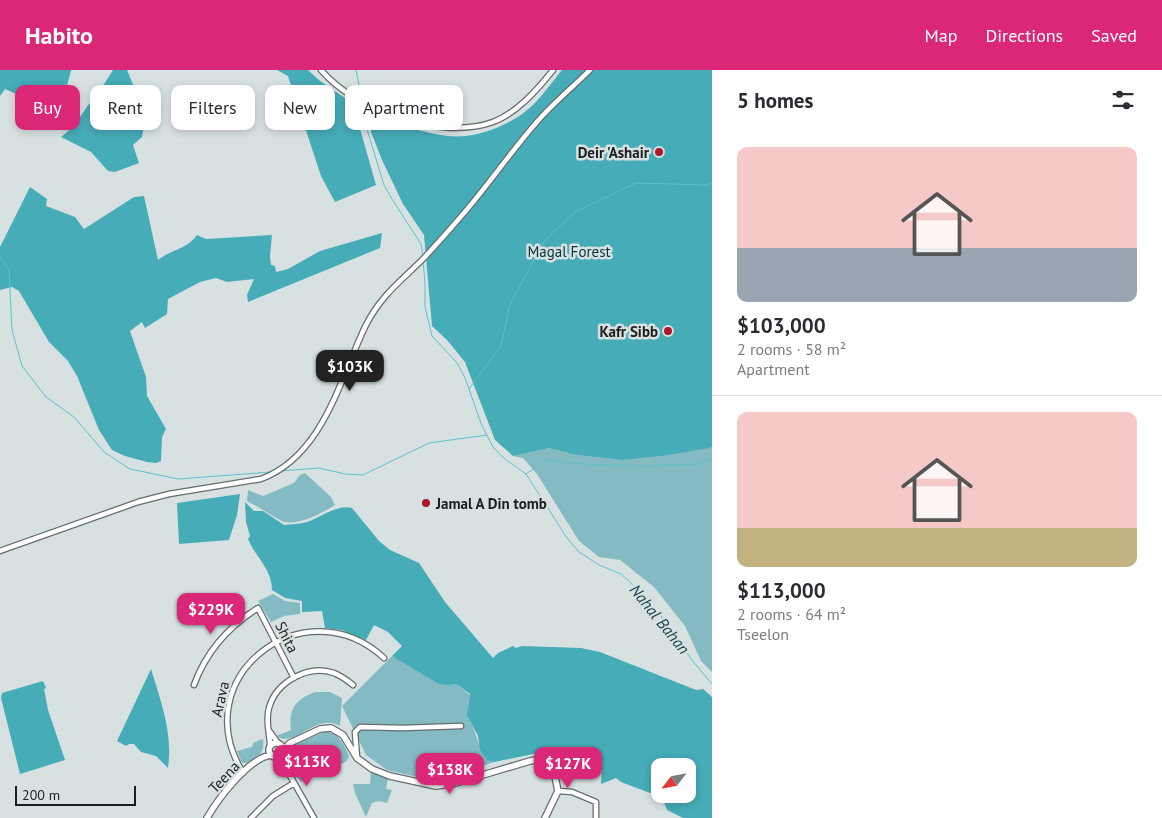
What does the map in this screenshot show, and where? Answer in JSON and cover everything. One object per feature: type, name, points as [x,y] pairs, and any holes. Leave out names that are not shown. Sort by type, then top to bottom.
[{"type":"street","points":[[321,70],[351,94],[384,113],[411,122],[450,128],[475,126],[492,122],[505,116],[522,103],[553,70]]},
{"type":"street","points":[[0,551],[138,502],[169,494],[262,479],[281,470],[302,451],[332,406],[365,327],[384,295],[424,258],[458,221],[537,122],[590,70]]},
{"type":"street","name":"Shita","points":[[194,685],[202,665],[214,646],[238,622],[258,608],[294,678]]},
{"type":"street","name":"Arava","points":[[243,773],[232,750],[227,731],[227,711],[236,682],[244,668],[259,654],[275,643],[304,633],[336,633],[362,641],[384,658]]},
{"type":"street","points":[[312,817],[276,752],[269,731],[268,714],[272,700],[281,687],[294,678],[314,672],[328,672],[340,676],[353,685]]},
{"type":"street","points":[[357,758],[354,732],[360,727],[461,726]]},
{"type":"street","name":"Teena","points":[[207,818],[225,792],[243,773],[264,757],[320,729],[331,728],[343,735],[357,758],[368,767],[384,774],[422,784],[442,786],[530,761],[551,757],[558,791]]},
{"type":"street","points":[[269,731],[279,743],[276,752]]},
{"type":"street","name":"Teena","points":[[276,752],[274,743],[290,743]]},
{"type":"street","points":[[251,818],[273,796],[294,783]]},
{"type":"street","points":[[545,818],[558,791],[572,792],[596,802],[596,818]]},
{"type":"shaded area","points":[[712,447],[712,672],[701,661],[685,626],[654,587],[620,560],[599,557],[579,541],[537,474],[523,458],[513,456],[549,448],[576,455],[622,460],[663,456]]},
{"type":"shaded area","points":[[305,473],[331,497],[335,505],[302,521],[288,522],[282,521],[247,501],[248,490],[263,496],[294,483],[300,475]]},
{"type":"shaded area","points":[[273,594],[285,601],[300,603],[300,614],[284,616],[271,622],[258,601]]},
{"type":"shaded area","points":[[392,656],[449,685],[456,684],[470,695],[468,710],[481,750],[486,759],[494,762],[439,782],[387,770],[366,755],[342,706]]},
{"type":"shaded area","points":[[315,692],[330,692],[342,698],[340,726],[322,723],[291,738],[283,739],[276,736],[291,730],[291,716],[295,706],[303,698]]},
{"type":"shaded area","points":[[324,732],[337,736],[349,756],[347,761],[301,782],[290,765],[289,756],[292,746]]},
{"type":"shaded area","points":[[263,739],[262,752],[247,763],[242,763],[237,751],[252,747],[253,743]]},
{"type":"shaded area","points":[[371,770],[388,779],[386,789],[392,790],[387,803],[379,801],[372,803],[366,817],[353,784],[370,784]]},
{"type":"green space","points":[[0,70],[71,70],[67,85],[15,85],[15,94],[5,89],[0,96]]},
{"type":"green space","points":[[113,70],[127,70],[133,85],[104,85]]},
{"type":"green space","points":[[277,70],[308,70],[326,85],[291,85],[288,76]]},
{"type":"green space","name":"Magal Forest","points":[[562,70],[712,70],[712,447],[663,456],[622,460],[576,455],[549,448],[513,456],[495,440],[465,362],[447,340],[432,326],[424,235],[403,204],[382,160],[371,130],[418,130],[448,136],[482,133],[515,119],[537,101]]},
{"type":"green space","points":[[335,91],[345,98],[345,130],[360,130],[361,132],[376,185],[335,202],[321,176],[306,130],[335,130]]},
{"type":"green space","points":[[90,103],[90,130],[143,130],[142,137],[133,145],[139,163],[115,172],[108,171],[91,152],[61,137],[69,130],[80,130],[80,117]]},
{"type":"green space","points":[[30,187],[47,199],[46,206],[75,217],[84,229],[134,197],[144,196],[158,260],[189,243],[197,235],[206,239],[272,235],[270,256],[271,265],[275,266],[276,272],[288,269],[320,251],[382,233],[380,248],[248,302],[247,295],[254,279],[227,282],[216,278],[200,282],[168,299],[167,314],[145,328],[142,322],[130,331],[146,377],[147,396],[166,429],[162,437],[161,461],[156,463],[147,462],[112,450],[99,430],[77,376],[68,361],[49,342],[19,291],[12,287],[0,290],[0,247]]},
{"type":"green space","points":[[240,494],[237,515],[229,540],[179,544],[177,503]]},
{"type":"green space","points":[[245,502],[254,511],[263,511],[284,525],[307,522],[341,508],[352,508],[379,541],[390,550],[419,563],[445,602],[493,658],[498,653],[513,646],[516,648],[522,646],[581,648],[600,652],[691,688],[703,689],[712,697],[712,818],[683,818],[667,810],[664,803],[696,803],[696,758],[651,758],[650,793],[621,782],[616,778],[601,784],[602,766],[592,748],[543,752],[494,762],[487,760],[480,750],[478,736],[467,715],[470,694],[456,684],[439,684],[392,656],[402,646],[388,632],[374,625],[366,640],[342,630],[325,628],[322,611],[302,612],[302,601],[285,598],[272,590],[267,570],[248,539],[250,536],[246,522]]},
{"type":"green space","points":[[151,669],[167,730],[169,742],[168,768],[156,756],[141,752],[134,744],[126,746],[117,741]]},
{"type":"green space","points":[[43,681],[46,688],[44,689],[48,710],[65,760],[20,774],[1,698],[2,693]]},
{"type":"waterway","name":"Nahal Bahan","points":[[356,70],[359,85]]},
{"type":"waterway","name":"Nahal Bahan","points":[[367,130],[384,185],[421,244],[423,257]]},
{"type":"waterway","points":[[469,389],[501,346],[510,304],[545,240],[575,212],[636,183],[707,185],[712,183]]},
{"type":"waterway","points":[[0,257],[9,270],[12,330],[22,366],[46,397],[74,417],[104,452],[130,469],[178,479],[271,472]]},
{"type":"waterway","name":"Nahal Bahan","points":[[423,261],[425,307],[432,336],[457,363],[465,378],[482,426],[493,447],[505,459],[526,474],[567,538],[579,552],[599,565],[621,574],[643,594],[671,628],[691,659],[712,684]]},
{"type":"waterway","points":[[280,471],[319,468],[345,474],[363,475],[429,443],[487,435]]},
{"type":"waterway","points":[[526,474],[546,460],[592,465],[650,466],[696,464],[712,458]]},
{"type":"place","name":"Deir 'Ashair","points":[[659,152]]},
{"type":"place","name":"Kafr Sibb","points":[[668,331]]},
{"type":"place","name":"Jamal A Din tomb","points":[[426,503]]}]
